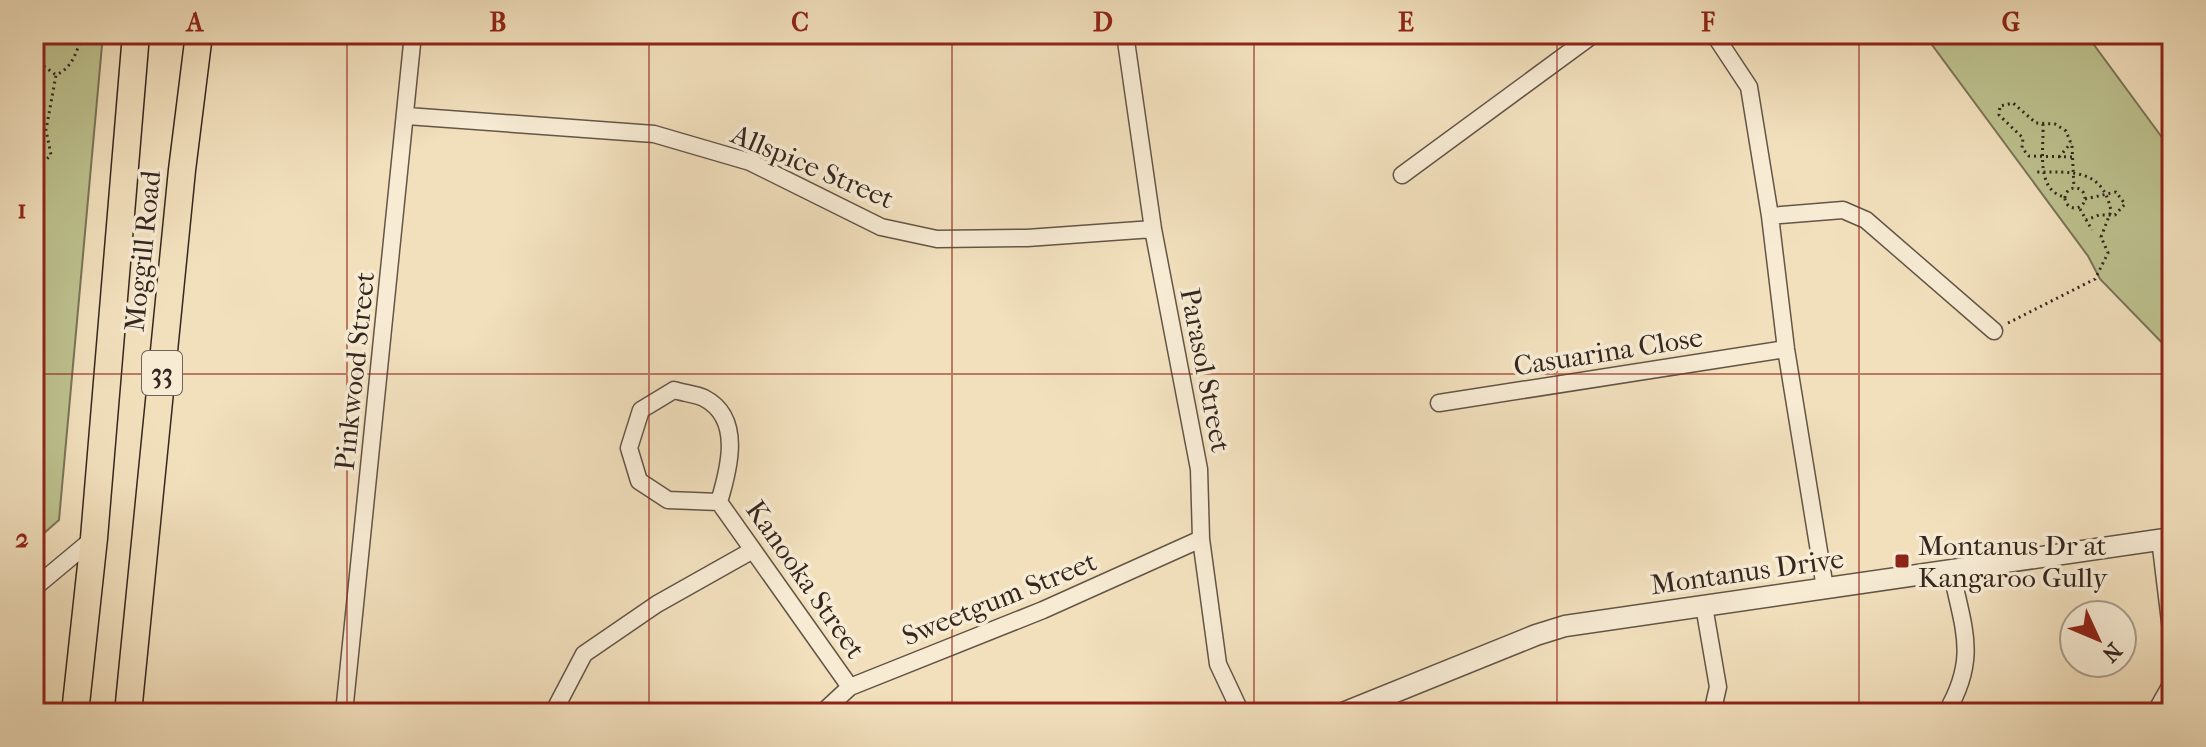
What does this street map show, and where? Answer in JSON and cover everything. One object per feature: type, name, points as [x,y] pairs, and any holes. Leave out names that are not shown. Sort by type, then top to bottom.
[{"type":"main road","name":"Moggill Road","points":[[75,713],[94,538],[136,34]]},
{"type":"main road","name":"Moggill Road","points":[[128,713],[182,170],[199,34]]},
{"type":"street","name":"Pinkwood Street","points":[[344,713],[413,34]]},
{"type":"street","name":"Parasol Street","points":[[1125,34],[1153,229],[1199,469],[1201,539],[1218,664],[1241,713]]},
{"type":"street","points":[[1402,175],[1594,34]]},
{"type":"street","points":[[1714,34],[1749,87],[1770,216],[1786,349],[1825,588]]},
{"type":"street","name":"Allspice Street","points":[[407,116],[654,134],[750,162],[881,227],[937,239],[1027,238],[1153,229]]},
{"type":"street","points":[[1770,216],[1843,210],[1866,220],[1994,331]]},
{"type":"street","name":"Casuarina Close","points":[[1439,403],[1786,349]]},
{"type":"street","name":"Kanooka Street","points":[[674,390],[705,398],[725,418],[732,460],[719,502],[668,500],[639,481],[629,448],[641,410],[674,390]]},
{"type":"street","name":"Kanooka Street","points":[[719,502],[850,687]]},
{"type":"street","points":[[34,588],[94,538]]},
{"type":"street","points":[[2166,538],[2172,638]]},
{"type":"street","name":"Montanus Drive","points":[[1343,713],[1381,706],[1551,630],[2166,538]]},
{"type":"street","name":"Sweetgum Street","points":[[822,713],[850,687],[1043,610],[1201,539]]},
{"type":"street","points":[[553,713],[584,654],[657,604],[753,550]]},
{"type":"street","points":[[1946,713],[1963,685],[1968,656],[1951,569]]},
{"type":"street","points":[[1704,606],[1718,687],[1712,713]]},
{"type":"street","points":[[2155,713],[2172,683]]},
{"type":"path","points":[[34,48],[43,34]]},
{"type":"path","points":[[56,75],[66,71],[76,56],[84,34]]},
{"type":"path","points":[[34,59],[56,75]]},
{"type":"path","points":[[34,171],[51,155],[46,130],[56,75]]},
{"type":"path","points":[[2065,197],[2074,188],[2072,157],[2071,143],[2061,127],[2028,119],[2013,103],[2000,106],[2002,118],[2023,138],[2025,152],[2044,157],[2072,157]]},
{"type":"path","points":[[2043,123],[2047,187],[2065,197],[2069,206],[2079,207]]},
{"type":"path","points":[[2059,157],[2071,143]]},
{"type":"path","points":[[1994,331],[2095,279],[2106,263],[2108,253],[2101,237],[2110,215],[2106,193],[2094,178],[2073,172],[2035,172]]},
{"type":"path","points":[[2074,188],[2082,191],[2085,199]]},
{"type":"path","points":[[2079,207],[2085,199],[2106,193],[2116,192],[2124,199],[2120,213],[2086,220]]},
{"type":"path","points":[[2079,207],[2092,230]]},
{"type":"green space","points":[[34,34],[103,34],[59,520],[34,542]]},
{"type":"green space","points":[[1924,34],[2086,34],[2172,151],[2172,353],[2100,279],[2088,256]]},
{"type":"place","name":"Montanus Dr at Kangaroo Gully","points":[[1902,561]]}]
